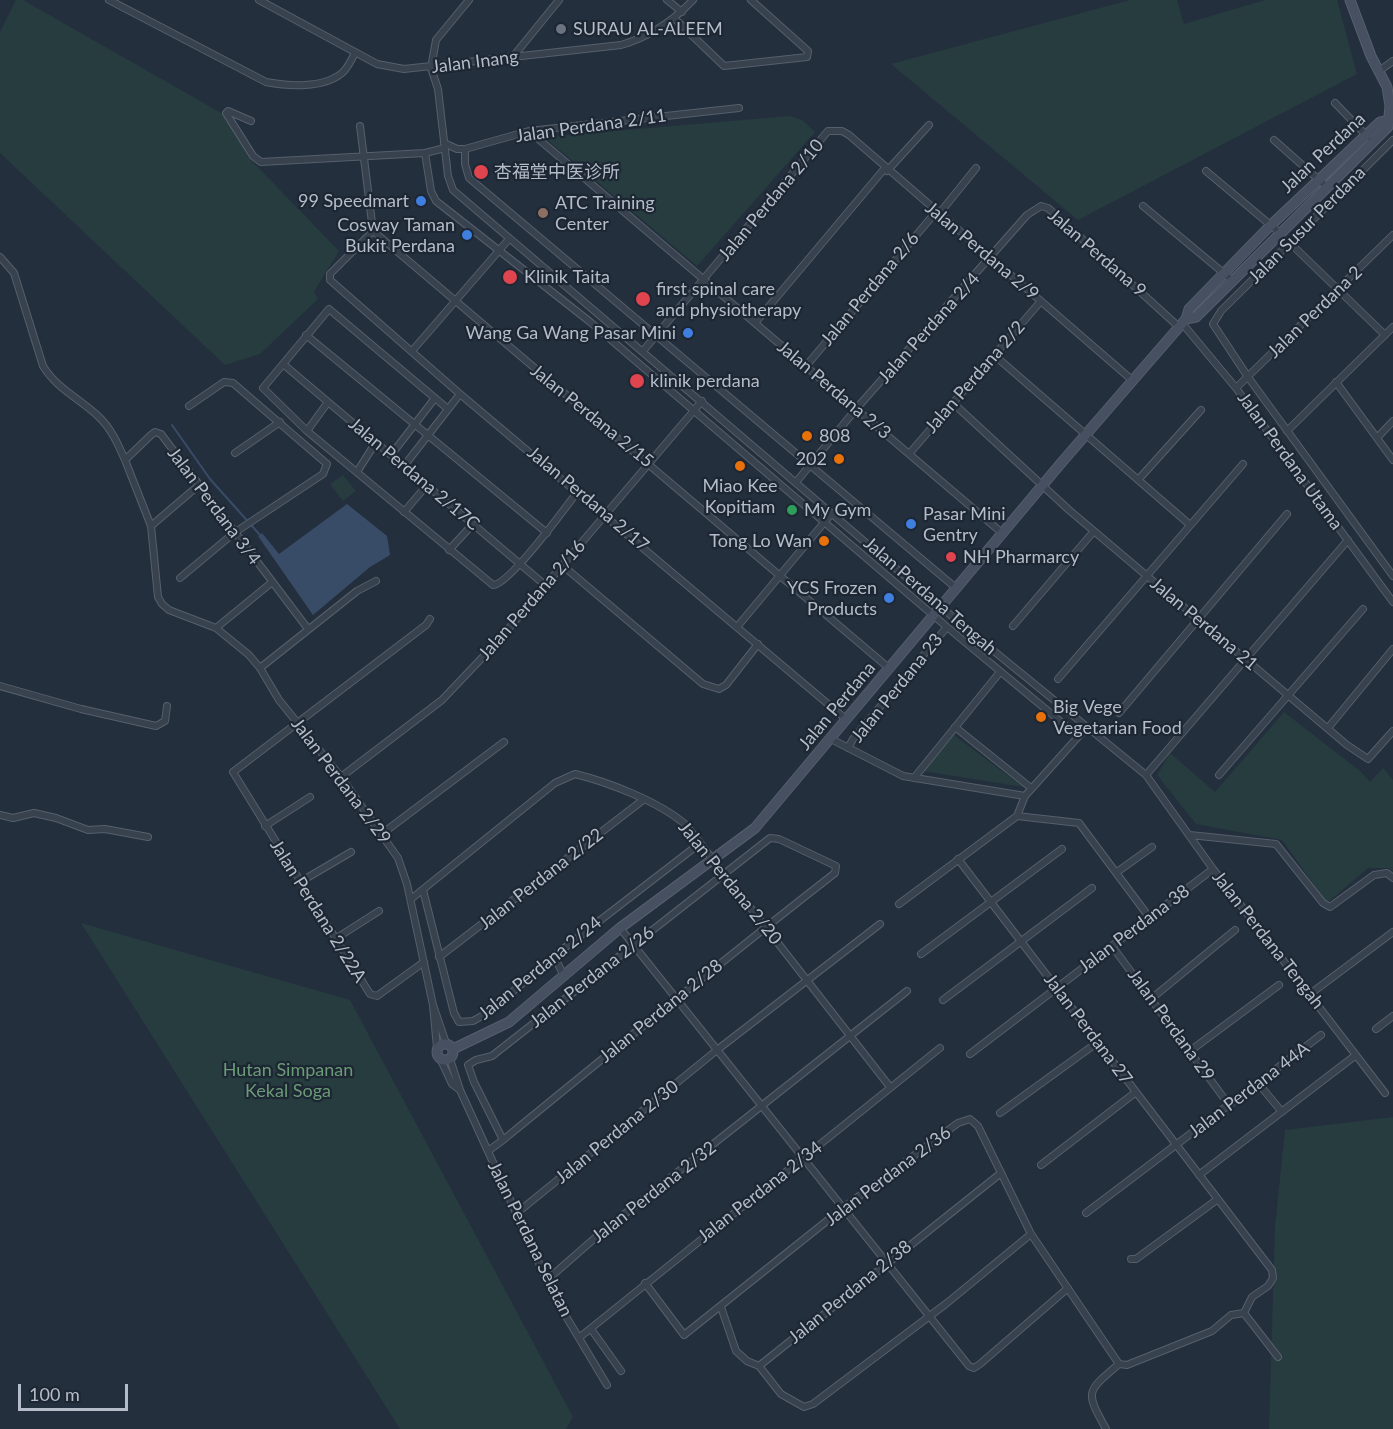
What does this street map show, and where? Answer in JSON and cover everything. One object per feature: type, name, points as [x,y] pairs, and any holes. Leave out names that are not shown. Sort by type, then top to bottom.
[{"type":"street","points":[[109,0],[266,82],[284,86],[332,79],[347,68],[355,53]]},
{"type":"street","name":"Jalan Inang","points":[[259,0],[355,53],[386,67],[431,68],[633,42],[675,19],[693,0]]},
{"type":"street","points":[[431,68],[436,40],[469,0]]},
{"type":"street","points":[[512,57],[558,0]]},
{"type":"street","points":[[667,0],[682,12]]},
{"type":"street","points":[[675,19],[727,66],[807,57],[808,51],[751,0]]},
{"type":"street","points":[[1350,0],[1363,39],[1391,97],[1388,120]]},
{"type":"street","points":[[1379,71],[1393,61]]},
{"type":"street","name":"Jalan Perdana Tengah","points":[[431,68],[438,89],[448,176],[453,190],[941,606],[1086,728],[1146,775],[1213,869],[1384,1093]]},
{"type":"street","points":[[1335,103],[1374,142]]},
{"type":"street","name":"Jalan Perdana 2/11","points":[[465,149],[529,131],[739,108]]},
{"type":"street","points":[[251,121],[228,111],[226,113],[254,156],[261,162],[364,154],[424,153],[445,146],[465,149],[465,164],[469,178],[956,588]]},
{"type":"street","name":"Jalan Perdana","points":[[437,1048],[447,1052],[510,1023],[620,928],[755,828],[1002,533],[1183,323],[1189,309],[1270,226],[1380,122],[1388,120],[1388,127],[1374,142],[1196,317],[1183,323]]},
{"type":"street","points":[[755,323],[886,169],[929,125]]},
{"type":"street","points":[[360,126],[373,231]]},
{"type":"street","name":"Jalan Perdana 2/3","points":[[529,131],[1002,533]]},
{"type":"street","name":"Jalan Perdana 2/9","points":[[828,131],[842,131],[849,135],[937,214],[1132,380]]},
{"type":"street","name":"Jalan Perdana 2/10","points":[[643,351],[828,131]]},
{"type":"street","points":[[1274,140],[1327,187]]},
{"type":"street","name":"Jalan Susur Perdana","points":[[1248,377],[1216,331],[1215,318],[1393,140]]},
{"type":"street","name":"Jalan Perdana 23","points":[[424,153],[431,191],[436,201],[589,321],[1078,736]]},
{"type":"street","name":"Jalan Perdana 2/6","points":[[806,366],[976,168]]},
{"type":"street","points":[[1206,171],[1280,233]]},
{"type":"street","name":"Jalan Perdana 9","points":[[991,258],[1027,215],[1041,206],[1048,208],[1183,323]]},
{"type":"street","points":[[1143,206],[1232,280]]},
{"type":"street","name":"Jalan Perdana 2/17","points":[[373,231],[329,277],[460,394],[606,514],[847,720]]},
{"type":"street","name":"Jalan Perdana 2/15","points":[[373,231],[650,463],[890,669]]},
{"type":"street","name":"Jalan Perdana 2","points":[[1236,388],[1393,236]]},
{"type":"street","points":[[412,351],[509,239]]},
{"type":"street","points":[[1289,242],[1385,335]]},
{"type":"street","points":[[0,257],[16,279],[43,366],[62,390],[76,398],[108,428],[125,460],[151,526],[158,597],[162,604],[169,610],[216,628],[233,640],[260,668],[357,591],[376,581]]},
{"type":"street","name":"Jalan Perdana 2/4","points":[[797,481],[856,409],[991,258]]},
{"type":"street","name":"Jalan Perdana 2/2","points":[[909,454],[1041,301]]},
{"type":"street","points":[[448,409],[332,310],[326,310],[262,390],[449,550],[496,585],[547,533],[578,491]]},
{"type":"street","name":"Jalan Perdana Utama","points":[[1183,323],[1236,388],[1393,602]]},
{"type":"street","points":[[1287,431],[1393,327]]},
{"type":"street","points":[[306,335],[547,533]]},
{"type":"street","points":[[994,355],[1189,524]]},
{"type":"street","name":"Jalan Perdana 2/17C","points":[[283,364],[545,585]]},
{"type":"street","points":[[1248,377],[1393,576]]},
{"type":"street","points":[[180,578],[234,533],[256,520],[326,469],[323,460],[246,392],[228,381],[189,406]]},
{"type":"street","points":[[1336,382],[1393,460]]},
{"type":"street","points":[[404,466],[460,394]]},
{"type":"street","points":[[391,455],[435,398]]},
{"type":"street","points":[[307,430],[328,402]]},
{"type":"street","name":"Jalan Perdana 2/16","points":[[342,777],[442,700],[505,633],[702,402]]},
{"type":"street","name":"Jalan Perdana 21","points":[[952,403],[1094,531],[1368,759],[1393,731]]},
{"type":"street","points":[[1138,480],[1201,410]]},
{"type":"street","points":[[1377,438],[1393,421]]},
{"type":"street","points":[[235,453],[280,422]]},
{"type":"street","name":"Jalan Perdana 3/4","points":[[125,460],[155,432],[161,434],[271,583],[308,629]]},
{"type":"street","points":[[357,472],[376,442]]},
{"type":"street","points":[[1058,680],[1189,524],[1243,464]]},
{"type":"street","points":[[151,526],[199,485]]},
{"type":"street","points":[[404,512],[427,485]]},
{"type":"street","points":[[737,627],[832,513]]},
{"type":"street","points":[[1119,713],[1287,514]]},
{"type":"street","points":[[449,550],[472,524]]},
{"type":"street","points":[[1013,626],[1094,531]]},
{"type":"street","points":[[1146,775],[1348,540]]},
{"type":"street","points":[[562,565],[703,684],[713,688],[726,685],[758,644]]},
{"type":"street","points":[[216,628],[271,583]]},
{"type":"street","points":[[1219,775],[1363,609]]},
{"type":"street","points":[[299,725],[426,625],[430,619]]},
{"type":"street","name":"Jalan Perdana 23","points":[[849,748],[853,739],[947,627]]},
{"type":"street","points":[[1328,728],[1393,649]]},
{"type":"street","name":"Jalan Perdana 2/29","points":[[260,668],[270,687],[342,777],[383,833],[398,858],[411,899],[433,1005]]},
{"type":"street","points":[[914,778],[1000,672]]},
{"type":"street","points":[[0,686],[81,709],[156,726],[165,721],[167,706]]},
{"type":"street","name":"Jalan Perdana 2/22A","points":[[299,725],[233,772],[367,991],[374,996],[424,962]]},
{"type":"street","points":[[955,727],[1031,788]]},
{"type":"street","points":[[899,904],[1017,816],[1031,788],[1086,728]]},
{"type":"street","points":[[831,739],[889,771],[914,778],[1025,796]]},
{"type":"street","points":[[383,833],[504,742]]},
{"type":"street","name":"Jalan Perdana 2/20","points":[[411,899],[555,783],[575,774],[588,777],[674,814],[686,825],[890,1087]]},
{"type":"street","points":[[265,826],[310,797]]},
{"type":"street","name":"Jalan Perdana 2/22","points":[[439,957],[643,800]]},
{"type":"street","points":[[0,815],[13,818],[34,813],[56,818],[88,830],[105,829],[148,837]]},
{"type":"street","points":[[1017,816],[1079,823],[1149,917]]},
{"type":"street","points":[[1190,835],[1276,844],[1323,903],[1330,907],[1374,876],[1387,873],[1393,878]]},
{"type":"street","name":"Jalan Perdana 2/26","points":[[503,1140],[468,1065],[476,1060],[492,1056],[766,840],[774,837],[779,839]]},
{"type":"street","name":"Jalan Perdana 2/28","points":[[488,1151],[837,870],[834,864],[779,839]]},
{"type":"street","name":"Jalan Perdana 2/24","points":[[423,890],[454,1013],[459,1022],[464,1023],[489,1012],[554,956],[699,844]]},
{"type":"street","points":[[1117,872],[1152,847]]},
{"type":"street","points":[[921,954],[1062,849]]},
{"type":"street","points":[[300,882],[351,852]]},
{"type":"street","name":"Jalan Perdana 27","points":[[958,859],[1272,1270],[1273,1278],[1268,1286],[1252,1297],[1244,1313]]},
{"type":"street","name":"Jalan Perdana 38","points":[[970,1054],[1213,869]]},
{"type":"street","points":[[943,1000],[1092,888]]},
{"type":"street","points":[[335,939],[380,911]]},
{"type":"street","points":[[807,982],[880,924]]},
{"type":"street","points":[[620,928],[969,1366],[974,1368],[980,1364],[1068,1288]]},
{"type":"street","points":[[1151,999],[1235,930]]},
{"type":"street","points":[[1310,994],[1393,932]]},
{"type":"street","name":"Jalan Perdana 29","points":[[1112,946],[1229,1105]]},
{"type":"street","points":[[554,956],[564,976]]},
{"type":"street","name":"Jalan Perdana 2/30","points":[[517,1213],[723,1045],[807,982]]},
{"type":"street","points":[[1190,1051],[1279,985]]},
{"type":"street","points":[[850,1036],[907,991]]},
{"type":"street","points":[[433,1005],[437,1048]]},
{"type":"street","points":[[433,1005],[460,1090]]},
{"type":"street","points":[[1376,1029],[1393,1016]]},
{"type":"street","name":"Jalan Perdana 44A","points":[[1086,1213],[1321,1035]]},
{"type":"street","name":"Jalan Perdana 2/32","points":[[547,1280],[603,1231],[771,1101],[850,1036]]},
{"type":"street","points":[[1000,1113],[1098,1042]]},
{"type":"street","name":"Jalan Perdana 2/34","points":[[580,1337],[940,1047]]},
{"type":"street","points":[[447,1052],[452,1084],[460,1090]]},
{"type":"street","points":[[1199,1175],[1356,1055]]},
{"type":"street","points":[[1258,1083],[1282,1112]]},
{"type":"street","name":"Jalan Perdana Selatan","points":[[460,1090],[562,1311],[580,1337],[607,1385]]},
{"type":"street","points":[[1041,1165],[1136,1092]]},
{"type":"street","name":"Jalan Perdana 2/36","points":[[645,1283],[684,1335],[843,1208],[966,1119],[978,1125],[1031,1234],[1119,1364]]},
{"type":"street","name":"Jalan Perdana 2/38","points":[[759,1366],[886,1262],[1001,1173]]},
{"type":"street","points":[[1131,1259],[1136,1259],[1218,1199]]},
{"type":"street","points":[[721,1307],[736,1351],[747,1361],[759,1366],[781,1394],[804,1407],[813,1404],[929,1316],[1031,1234]]},
{"type":"street","points":[[1106,1429],[1092,1403],[1091,1394],[1097,1382],[1119,1364],[1127,1365],[1212,1331],[1231,1315],[1244,1313],[1278,1357]]},
{"type":"street","points":[[591,1329],[621,1371]]},
{"type":"green space","points":[[16,0],[23,0],[230,118],[248,157],[339,251],[314,292],[318,299],[260,354],[225,365],[0,153],[0,32]]},
{"type":"green space","points":[[1130,0],[1177,0],[1184,24],[1265,0],[1337,0],[1357,74],[1078,220],[891,64]]},
{"type":"green space","points":[[790,116],[802,120],[815,132],[697,266],[544,137]]},
{"type":"green space","points":[[343,475],[356,491],[343,501],[330,484]]},
{"type":"green space","points":[[1284,712],[1360,771],[1370,782],[1383,768],[1393,780],[1393,872],[1389,868],[1368,868],[1327,903],[1282,840],[1196,824],[1157,775],[1170,753],[1215,792]]},
{"type":"green space","points":[[954,735],[1023,787],[923,771]]},
{"type":"green space","name":"Hutan Simpanan Kekal Soga","points":[[81,923],[350,1000],[573,1417],[566,1429],[400,1429]]},
{"type":"green space","points":[[1393,1117],[1393,1429],[1269,1429],[1275,1227],[1285,1130]]},
{"type":"water","points":[[347,504],[387,536],[390,555],[370,567],[313,615],[258,536],[262,533],[279,554]]},
{"type":"waterway","points":[[172,425],[210,479],[260,535]]},
{"type":"place","name":"SURAU AL-ALEEM","points":[[561,29]]},
{"type":"place","name":"杏福堂中医诊所","points":[[481,172]]},
{"type":"place","name":"99 Speedmart","points":[[421,201]]},
{"type":"place","name":"ATC Training Center","points":[[543,213]]},
{"type":"place","name":"Cosway Taman Bukit Perdana","points":[[467,235]]},
{"type":"place","name":"Klinik Taita","points":[[510,277]]},
{"type":"place","name":"first spinal care and physiotherapy","points":[[643,299]]},
{"type":"place","name":"Wang Ga Wang Pasar Mini","points":[[688,333]]},
{"type":"place","name":"klinik perdana","points":[[637,381]]},
{"type":"place","name":"808","points":[[807,436]]},
{"type":"place","name":"202","points":[[839,459]]},
{"type":"place","name":"Miao Kee Kopitiam","points":[[740,466]]},
{"type":"place","name":"My Gym","points":[[792,510]]},
{"type":"place","name":"Pasar Mini Gentry","points":[[911,524]]},
{"type":"place","name":"Tong Lo Wan","points":[[824,541]]},
{"type":"place","name":"NH Pharmarcy","points":[[951,557]]},
{"type":"place","name":"YCS Frozen Products","points":[[889,598]]},
{"type":"place","name":"Big Vege Vegetarian Food","points":[[1041,717]]}]
